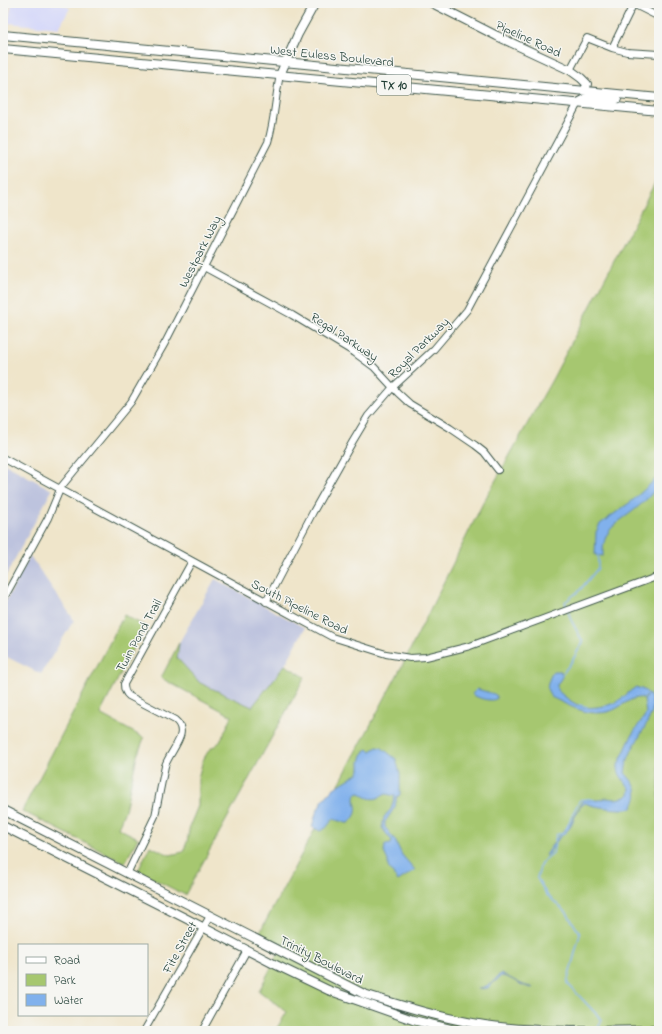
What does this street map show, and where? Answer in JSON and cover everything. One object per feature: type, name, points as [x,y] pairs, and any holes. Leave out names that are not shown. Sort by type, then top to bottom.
[{"type":"main road","name":"Westpark Way","points":[[280,75],[298,34],[315,3]]},
{"type":"main road","name":"Pipeline Road","points":[[432,3],[497,36],[570,70],[587,84],[585,91]]},
{"type":"main road","name":"West Euless Boulevard","points":[[3,35],[659,98]]},
{"type":"main road","points":[[79,56],[80,42]]},
{"type":"main road","name":"West Euless Boulevard","points":[[3,49],[659,110]]},
{"type":"main road","points":[[432,88],[436,77]]},
{"type":"main road","points":[[509,96],[516,93],[576,97],[585,91]]},
{"type":"main road","points":[[578,103],[589,97],[633,101],[638,96]]},
{"type":"main road","name":"Trinity Boulevard","points":[[3,810],[364,994],[412,1009],[455,1020],[500,1027],[558,1031],[657,1030]]},
{"type":"main road","name":"Trinity Boulevard","points":[[3,826],[328,990],[413,1020],[459,1031]]},
{"type":"street","points":[[612,48],[634,3],[659,17]]},
{"type":"street","points":[[570,70],[587,38],[627,52],[659,54]]},
{"type":"street","name":"Westpark Way","points":[[3,600],[48,518],[60,489],[131,402],[165,343],[268,142],[275,113],[280,75]]},
{"type":"street","name":"Royal Parkway","points":[[266,602],[313,512],[368,416],[393,388],[434,349],[467,310],[578,103]]},
{"type":"street","name":"Regal Parkway","points":[[204,267],[292,315],[355,352],[374,367],[410,404],[476,445],[484,452],[498,470]]},
{"type":"street","name":"South Pipeline Road","points":[[3,458],[332,637],[357,646],[402,658],[426,657],[470,646],[659,576]]},
{"type":"street","name":"Twin Pond Trail","points":[[127,874],[155,816],[165,766],[182,729],[175,720],[129,696],[124,689],[124,684],[192,561]]},
{"type":"street","name":"Fite Street","points":[[144,1031],[210,916]]},
{"type":"street","points":[[202,1031],[247,950]]},
{"type":"shaded area","points":[[12,3],[58,3],[70,8],[59,28],[8,23]]},
{"type":"shaded area","points":[[3,463],[52,490],[3,581]]},
{"type":"shaded area","points":[[30,556],[74,620],[41,674],[3,655],[3,607]]},
{"type":"shaded area","points":[[215,579],[305,628],[285,665],[252,707],[200,683],[177,658],[179,643]]},
{"type":"green space","points":[[659,175],[659,1031],[275,1031],[287,1012],[259,991],[282,946],[259,934],[403,664],[483,503],[553,378]]},
{"type":"green space","points":[[124,615],[145,626],[100,714],[144,738],[137,756],[125,810],[118,828],[138,838],[125,863],[22,811]]},
{"type":"green space","points":[[179,643],[177,658],[200,683],[252,707],[285,665],[305,677],[185,895],[138,871],[150,846],[170,855],[183,852],[187,842],[190,825],[198,806],[198,778],[203,760],[209,750],[220,742],[232,716],[161,678]]},
{"type":"water","points":[[659,476],[659,485],[650,496],[609,531],[603,546],[603,556],[595,555],[596,532],[600,524],[632,501]]},
{"type":"water","points":[[553,671],[561,671],[562,677],[557,685],[557,690],[572,702],[586,708],[604,706],[613,703],[622,699],[636,687],[649,694],[644,698],[634,699],[612,711],[592,713],[572,707],[551,697],[548,687]]},
{"type":"water","points":[[477,689],[494,694],[497,696],[496,699],[490,700],[477,697],[472,694]]},
{"type":"water","points":[[649,694],[653,708],[652,712],[632,749],[626,765],[625,773],[632,781],[637,793],[632,808],[608,808],[585,803],[580,807],[569,829],[559,838],[547,856],[545,855],[557,838],[569,825],[584,800],[599,800],[606,798],[615,799],[626,797],[629,794],[630,788],[623,780],[618,765],[633,733],[646,714],[644,700]]},
{"type":"water","points":[[377,747],[382,748],[396,759],[400,774],[400,794],[397,796],[395,807],[385,822],[385,827],[395,840],[402,855],[415,870],[398,881],[388,867],[388,861],[384,852],[385,845],[391,844],[392,841],[382,828],[384,817],[391,809],[395,796],[386,794],[379,798],[373,799],[360,793],[356,794],[356,811],[349,823],[333,819],[326,828],[320,831],[312,827],[316,813],[323,800],[334,788],[357,774],[360,770],[362,755],[367,749],[371,751]]},
{"type":"water","points":[[500,974],[533,988],[524,986],[509,978],[501,976],[488,988],[478,989],[491,984]]},
{"type":"waterway","points":[[567,608],[565,602],[580,590],[598,568],[598,555]]},
{"type":"waterway","points":[[561,676],[583,642],[571,620],[568,611]]},
{"type":"waterway","points":[[579,705],[587,707]]},
{"type":"waterway","points":[[594,800],[580,800],[565,832],[556,835],[553,853],[541,863],[537,878],[547,895],[567,913],[580,934],[567,983],[602,1020],[598,1028]]}]
